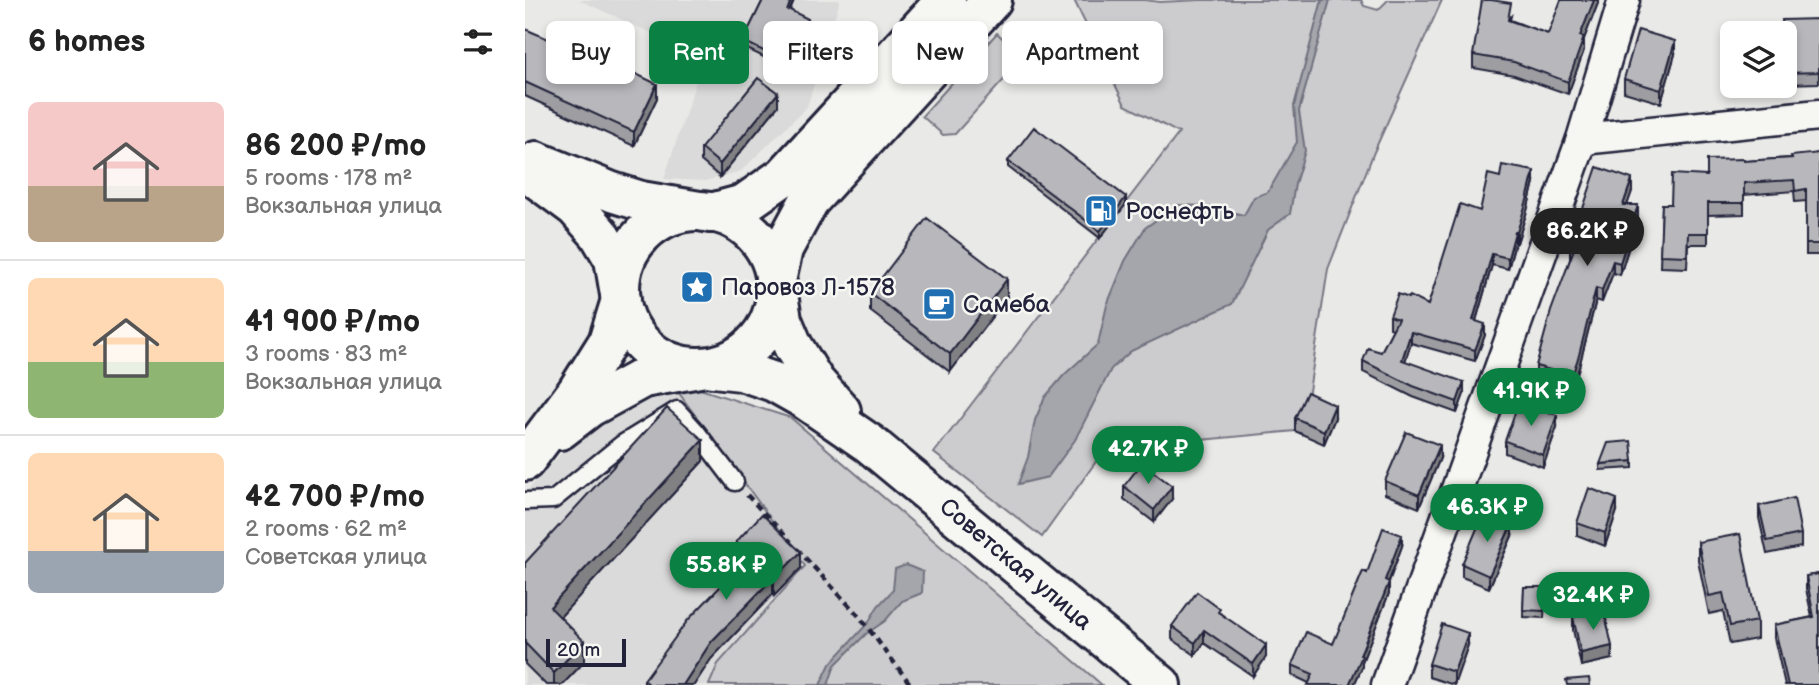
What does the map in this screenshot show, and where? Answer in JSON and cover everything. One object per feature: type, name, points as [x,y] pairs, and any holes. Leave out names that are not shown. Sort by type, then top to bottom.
[{"type":"main road","points":[[529,456],[576,393],[608,342],[621,300],[622,274],[632,249],[641,236],[668,218],[694,211],[711,213],[744,204],[784,176],[946,0]]},
{"type":"main road","points":[[529,456],[590,407],[643,379],[724,363],[743,354],[758,340],[773,313],[782,249],[809,201],[992,0]]},
{"type":"main road","points":[[525,157],[641,201],[711,213],[736,221],[755,236],[769,257],[776,281]]},
{"type":"main road","points":[[525,170],[575,207],[599,234],[614,259],[621,300],[631,328],[646,348],[663,359],[682,365],[705,367]]},
{"type":"main road","name":"Советская улица","points":[[776,281],[782,320],[793,346],[815,382],[870,444]]},
{"type":"main road","name":"Советская улица","points":[[705,367],[741,371],[774,382],[806,400],[870,444],[1161,685]]},
{"type":"street","points":[[1387,685],[1582,139],[1624,0]]},
{"type":"street","points":[[1582,139],[1819,115]]},
{"type":"lane","points":[[525,501],[553,500],[622,444],[677,410],[697,431],[735,482]]},
{"type":"path","points":[[735,482],[859,616],[911,685]]},
{"type":"shaded area","points":[[579,0],[840,0],[834,21],[763,21],[763,84],[814,84],[807,107],[741,171],[705,181],[664,179],[695,84],[749,84],[749,21],[649,21],[649,32],[635,26],[635,21],[625,21]]},
{"type":"shaded area","points":[[1074,0],[1361,0],[1364,6],[1378,10],[1388,0],[1442,0],[1374,152],[1328,269],[1307,404],[1295,431],[1105,449],[1042,537],[934,453],[1179,133],[1125,105],[1115,84],[1163,84],[1163,21],[1084,21]]},
{"type":"shaded area","points":[[1322,0],[1330,0],[1299,111],[1305,151],[1290,214],[1268,230],[1232,304],[1131,351],[1111,369],[1075,440],[1048,477],[1018,484],[1028,457],[1035,420],[1045,397],[1064,375],[1098,344],[1107,305],[1125,261],[1145,228],[1177,205],[1204,206],[1244,215],[1254,197],[1268,192],[1297,142],[1294,106]]},
{"type":"shaded area","points":[[997,33],[1002,38],[1002,82],[955,134],[943,135],[922,116],[951,84],[988,84],[988,43]]},
{"type":"shaded area","points":[[676,389],[805,566],[718,664],[709,685],[525,685],[525,493],[579,434],[625,403]]},
{"type":"shaded area","points":[[676,389],[700,389],[791,418],[1102,685],[709,685],[718,664],[805,566]]},
{"type":"shaded area","points":[[906,565],[923,572],[922,593],[902,601],[885,621],[866,634],[835,665],[828,685],[820,685],[830,664],[868,623],[878,606],[893,590],[895,569]]},
{"type":"building","points":[[763,0],[791,0],[787,11],[788,9],[808,19],[763,21],[763,51],[749,44],[749,29]]},
{"type":"building","points":[[1482,0],[1511,3],[1508,20],[1548,34],[1561,0],[1594,0],[1580,36],[1584,37],[1568,82],[1514,62],[1473,55]]},
{"type":"building","points":[[1819,19],[1819,72],[1797,73],[1797,21],[1782,20]]},
{"type":"building","points":[[525,29],[546,38],[546,84],[635,84],[635,73],[649,80],[649,84],[657,84],[634,132],[525,82]]},
{"type":"building","points":[[1638,30],[1675,41],[1661,90],[1624,79]]},
{"type":"building","points":[[758,78],[778,93],[720,164],[701,148]]},
{"type":"building","points":[[1034,127],[1126,197],[1100,231],[1008,161]]},
{"type":"building","points":[[1819,153],[1819,244],[1806,244],[1806,189],[1795,191],[1794,180],[1744,183],[1744,203],[1708,203],[1708,233],[1688,233],[1687,256],[1660,255],[1662,204],[1671,204],[1672,174],[1707,176],[1707,160],[1792,158],[1791,156]]},
{"type":"building","points":[[1502,165],[1534,171],[1508,258],[1492,254],[1473,320],[1485,324],[1475,350],[1411,332],[1402,360],[1464,382],[1457,402],[1413,386],[1363,361],[1368,348],[1381,352],[1398,319],[1390,316],[1398,294],[1409,298],[1410,296],[1428,305],[1460,204],[1480,211],[1488,174],[1500,177]]},
{"type":"building","points":[[1597,167],[1632,179],[1623,205],[1638,205],[1620,263],[1613,261],[1602,290],[1596,288],[1572,376],[1536,366],[1551,311],[1574,249],[1570,247]]},
{"type":"building","name":"Самеба","points":[[927,218],[1007,279],[950,354],[870,293]]},
{"type":"building","points":[[1307,392],[1335,405],[1324,431],[1295,418]]},
{"type":"building","points":[[1519,401],[1557,415],[1543,455],[1505,441]]},
{"type":"building","points":[[667,408],[703,440],[550,607],[584,641],[554,673],[525,643],[525,563]]},
{"type":"building","points":[[1406,432],[1440,445],[1419,495],[1385,481]]},
{"type":"building","points":[[1631,441],[1633,461],[1600,464],[1608,443]]},
{"type":"building","points":[[1142,463],[1172,486],[1154,510],[1124,486]]},
{"type":"building","points":[[1589,488],[1617,499],[1605,533],[1577,523]]},
{"type":"building","points":[[1794,498],[1801,534],[1767,541],[1759,506]]},
{"type":"building","points":[[1484,512],[1512,523],[1489,576],[1462,564]]},
{"type":"building","points":[[762,514],[801,552],[711,642],[683,685],[650,685],[644,680],[688,620],[750,556],[736,542]]},
{"type":"building","points":[[1383,528],[1402,535],[1385,580],[1389,582],[1349,685],[1308,685],[1313,674],[1292,665],[1306,632],[1333,644],[1363,571],[1367,573]]},
{"type":"building","points":[[1740,534],[1757,621],[1730,626],[1723,593],[1709,596],[1698,542]]},
{"type":"building","points":[[1819,574],[1819,685],[1788,685],[1774,625],[1814,617],[1806,576]]},
{"type":"building","points":[[1524,587],[1546,587],[1544,611],[1523,610]]},
{"type":"building","points":[[1197,592],[1220,609],[1218,612],[1266,645],[1253,664],[1204,630],[1195,643],[1172,626]]},
{"type":"building","points":[[1604,610],[1612,646],[1581,653],[1573,617]]},
{"type":"building","points":[[1442,624],[1468,633],[1454,672],[1429,664]]},
{"type":"building","points":[[1589,678],[1590,685],[1567,685],[1566,680]]},
{"type":"place","name":"Роснефть","points":[[1101,211]]},
{"type":"place","name":"Паровоз Л-1578","points":[[697,287]]},
{"type":"place","name":"Самеба","points":[[939,304]]}]
